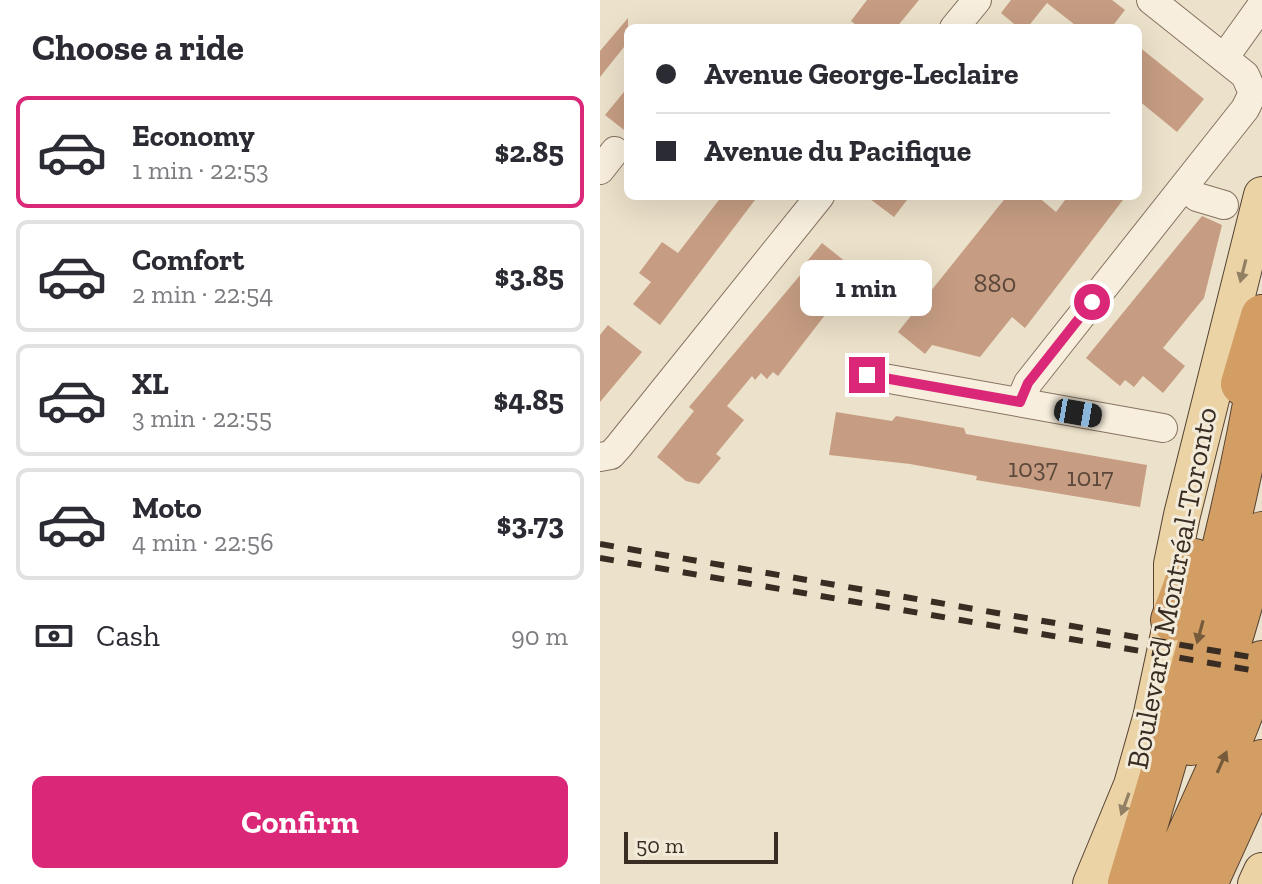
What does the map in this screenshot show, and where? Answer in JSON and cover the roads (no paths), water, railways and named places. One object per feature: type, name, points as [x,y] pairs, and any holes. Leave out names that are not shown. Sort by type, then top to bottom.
[{"type":"highway","points":[[1172,620],[1193,567],[1224,442],[1262,316]]},
{"type":"highway","points":[[1129,884],[1182,702],[1247,448],[1262,359]]},
{"type":"highway","points":[[1129,884],[1218,684],[1262,533]]},
{"type":"highway","points":[[1129,884],[1232,738],[1262,662]]},
{"type":"highway","points":[[1206,884],[1262,761]]},
{"type":"highway","points":[[1233,884],[1262,805]]},
{"type":"main road","name":"Boulevard Montréal-Toronto","points":[[1129,884],[1139,763],[1172,620],[1172,564],[1262,195]]},
{"type":"main road","points":[[1256,884],[1262,871]]},
{"type":"street","points":[[957,24],[977,0]]},
{"type":"street","points":[[1020,402],[1028,383],[1258,94],[1249,79],[1151,0]]},
{"type":"street","points":[[1224,58],[1262,5]]},
{"type":"street","points":[[1184,186],[1197,197],[1224,205]]},
{"type":"street","points":[[600,457],[611,455],[619,446],[817,200]]},
{"type":"street","points":[[867,375],[1163,428]]},
{"type":"railway","points":[[600,544],[1262,659]]},
{"type":"railway","points":[[600,558],[1262,672]]}]
